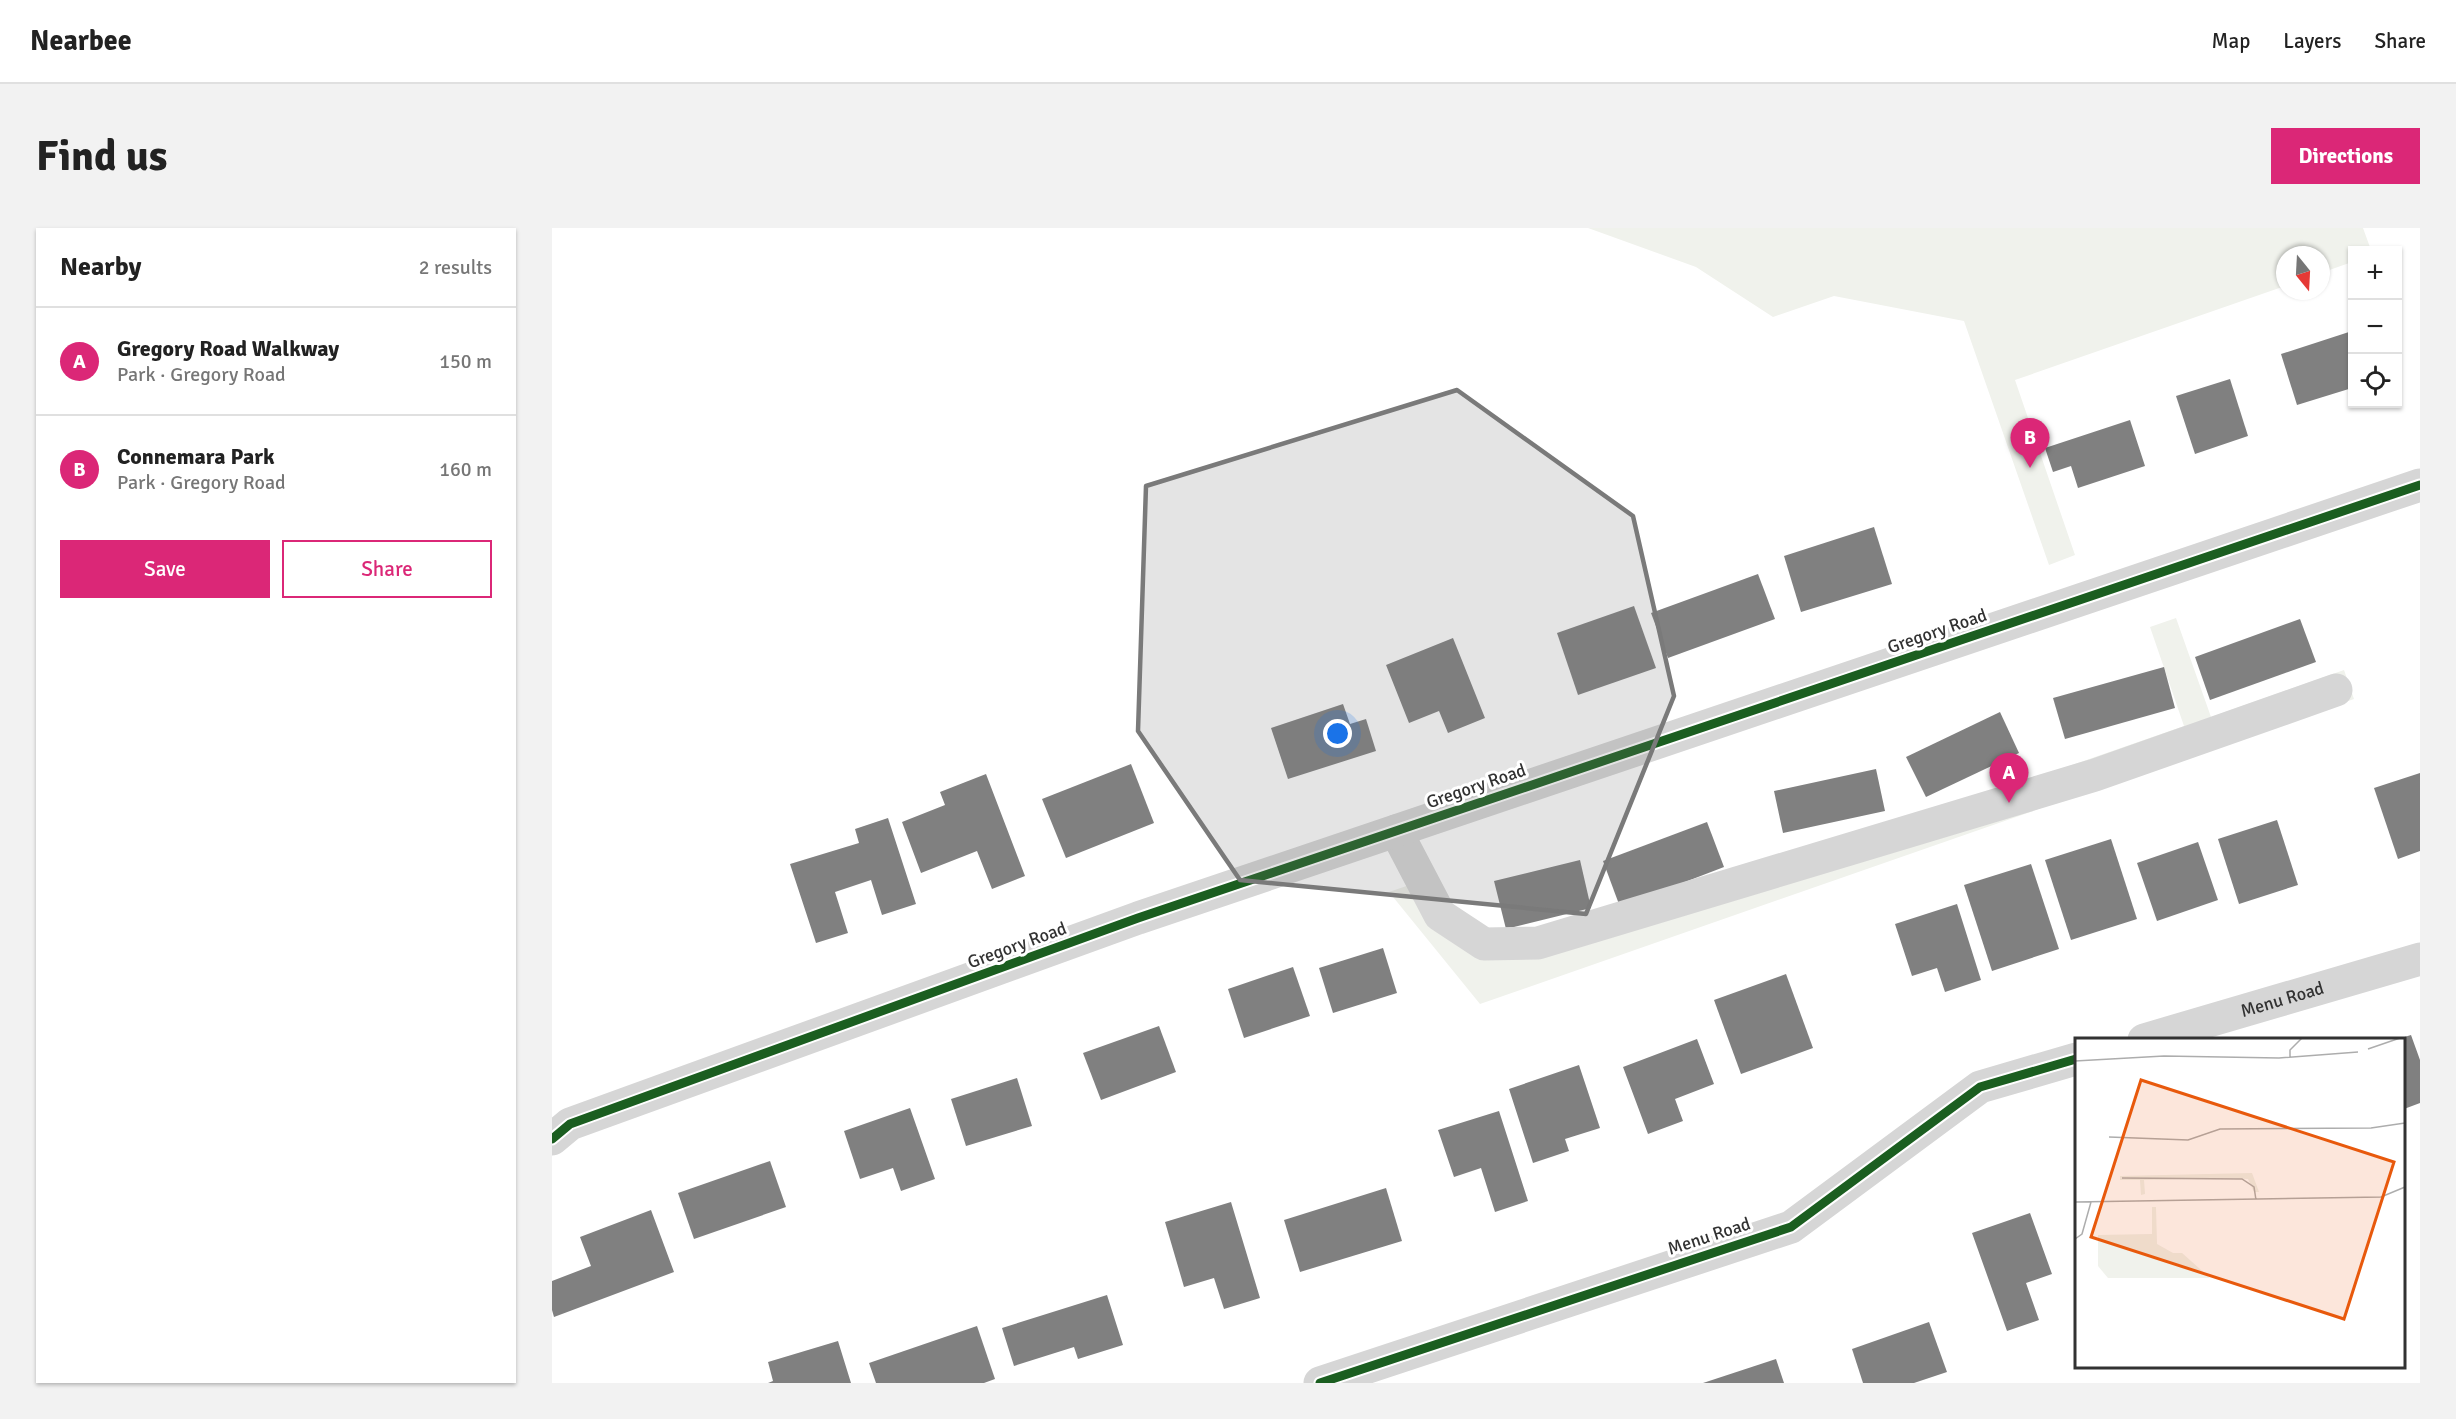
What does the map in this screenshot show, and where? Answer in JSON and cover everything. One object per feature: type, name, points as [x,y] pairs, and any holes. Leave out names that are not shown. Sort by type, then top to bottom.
[{"type":"street","name":"Gregory Road","points":[[552,1139],[570,1124],[1138,918],[2420,485]]},
{"type":"street","points":[[1396,831],[1440,915],[1484,944],[1538,943],[2095,775],[2336,690]]},
{"type":"street","name":"Menu Road","points":[[2151,1038],[2420,959]]},
{"type":"street","name":"Menu Road","points":[[1320,1383],[1791,1227],[1980,1088],[2075,1059]]},
{"type":"highlighted area","points":[[1457,390],[1633,516],[1674,696],[1586,914],[1240,880],[1138,731],[1146,486]]},
{"type":"shaded area","points":[[1588,228],[2363,228],[2370,246],[2348,246],[2348,263],[2330,270],[2330,246],[2276,246],[2276,289],[2015,380],[2075,555],[2049,565],[1964,321],[1834,296],[1773,317],[1696,267]]},
{"type":"shaded area","points":[[2176,618],[2211,717],[2344,670],[2354,699],[1480,1004],[1389,892],[1424,880],[1471,938],[1607,927],[2184,726],[2150,627]]},
{"type":"building","points":[[2348,332],[2348,389],[2297,405],[2281,354]]},
{"type":"building","points":[[2230,379],[2248,436],[2195,454],[2176,396]]},
{"type":"building","points":[[2130,420],[2145,466],[2078,488],[2071,466],[2053,472],[2045,448]]},
{"type":"building","points":[[1874,527],[1892,584],[1801,612],[1784,556]]},
{"type":"building","points":[[1758,574],[1775,619],[1668,658],[1651,613]]},
{"type":"building","points":[[1634,606],[1656,668],[1578,695],[1557,633]]},
{"type":"building","points":[[2300,619],[2316,662],[2210,700],[2195,657]]},
{"type":"building","points":[[1453,638],[1485,718],[1448,733],[1439,711],[1409,723],[1386,665]]},
{"type":"building","points":[[2164,667],[2175,708],[2065,739],[2053,698]]},
{"type":"building","points":[[1343,704],[1350,724],[1366,719],[1376,751],[1288,779],[1271,728]]},
{"type":"building","points":[[2000,712],[2019,753],[1926,797],[1906,757]]},
{"type":"building","points":[[1131,764],[1154,823],[1066,858],[1042,799]]},
{"type":"building","points":[[1876,769],[1885,811],[1783,833],[1774,791]]},
{"type":"building","points":[[2420,773],[2420,851],[2398,859],[2374,788]]},
{"type":"building","points":[[986,774],[1025,876],[992,889],[977,851],[921,873],[902,822],[945,805],[940,792]]},
{"type":"building","points":[[888,818],[916,904],[882,915],[871,880],[835,892],[848,933],[816,943],[790,864],[859,843],[855,829]]},
{"type":"building","points":[[2277,820],[2298,885],[2239,904],[2218,839]]},
{"type":"building","points":[[1707,822],[1724,867],[1620,907],[1603,861]]},
{"type":"building","points":[[2111,839],[2137,919],[2071,940],[2045,860]]},
{"type":"building","points":[[2198,842],[2218,900],[2157,921],[2137,863]]},
{"type":"building","points":[[1580,860],[1591,908],[1506,929],[1494,881]]},
{"type":"building","points":[[2031,864],[2059,949],[1992,971],[1964,885]]},
{"type":"building","points":[[1957,904],[1981,980],[1945,992],[1937,968],[1912,976],[1895,924]]},
{"type":"building","points":[[1383,948],[1397,993],[1333,1013],[1319,968]]},
{"type":"building","points":[[1293,967],[1310,1016],[1244,1038],[1228,989]]},
{"type":"building","points":[[1786,974],[1813,1048],[1741,1074],[1714,1000]]},
{"type":"building","points":[[1159,1026],[1176,1072],[1101,1100],[1083,1053]]},
{"type":"building","points":[[2411,1035],[2420,1060],[2420,1103],[2405,1109],[2405,1038],[2401,1038]]},
{"type":"building","points":[[1697,1039],[1714,1084],[1675,1099],[1683,1121],[1648,1134],[1623,1067]]},
{"type":"building","points":[[1579,1065],[1600,1128],[1565,1139],[1569,1151],[1533,1163],[1509,1089]]},
{"type":"building","points":[[1017,1078],[1032,1126],[966,1146],[951,1099]]},
{"type":"building","points":[[910,1108],[935,1179],[901,1191],[893,1168],[860,1179],[844,1131]]},
{"type":"building","points":[[1499,1111],[1528,1201],[1495,1212],[1481,1168],[1454,1177],[1438,1130]]},
{"type":"building","points":[[770,1161],[786,1207],[694,1239],[678,1193]]},
{"type":"building","points":[[1386,1188],[1402,1241],[1300,1272],[1284,1220]]},
{"type":"building","points":[[1231,1202],[1260,1298],[1224,1309],[1214,1278],[1184,1287],[1165,1222]]},
{"type":"building","points":[[651,1210],[674,1272],[554,1317],[552,1281],[591,1266],[580,1237]]},
{"type":"building","points":[[2030,1213],[2052,1274],[2026,1283],[2039,1320],[2007,1331],[1972,1233]]},
{"type":"building","points":[[1107,1295],[1123,1345],[1078,1359],[1074,1347],[1014,1366],[1002,1328]]},
{"type":"building","points":[[1929,1322],[1947,1372],[1914,1383],[1863,1383],[1852,1349]]},
{"type":"building","points":[[977,1326],[995,1379],[984,1383],[876,1383],[869,1363]]},
{"type":"building","points":[[838,1341],[851,1383],[768,1383],[773,1381],[768,1362]]},
{"type":"building","points":[[1776,1359],[1784,1383],[1703,1383]]},
{"type":"cycle path","points":[[552,1139],[570,1124],[1138,918],[2420,485]]},
{"type":"cycle path","points":[[1320,1383],[1791,1227],[1980,1087],[2075,1059]]},
{"type":"place","name":"Connemara Park","points":[[2030,468]]},
{"type":"place","name":"Gregory Road Walkway","points":[[2009,803]]}]
